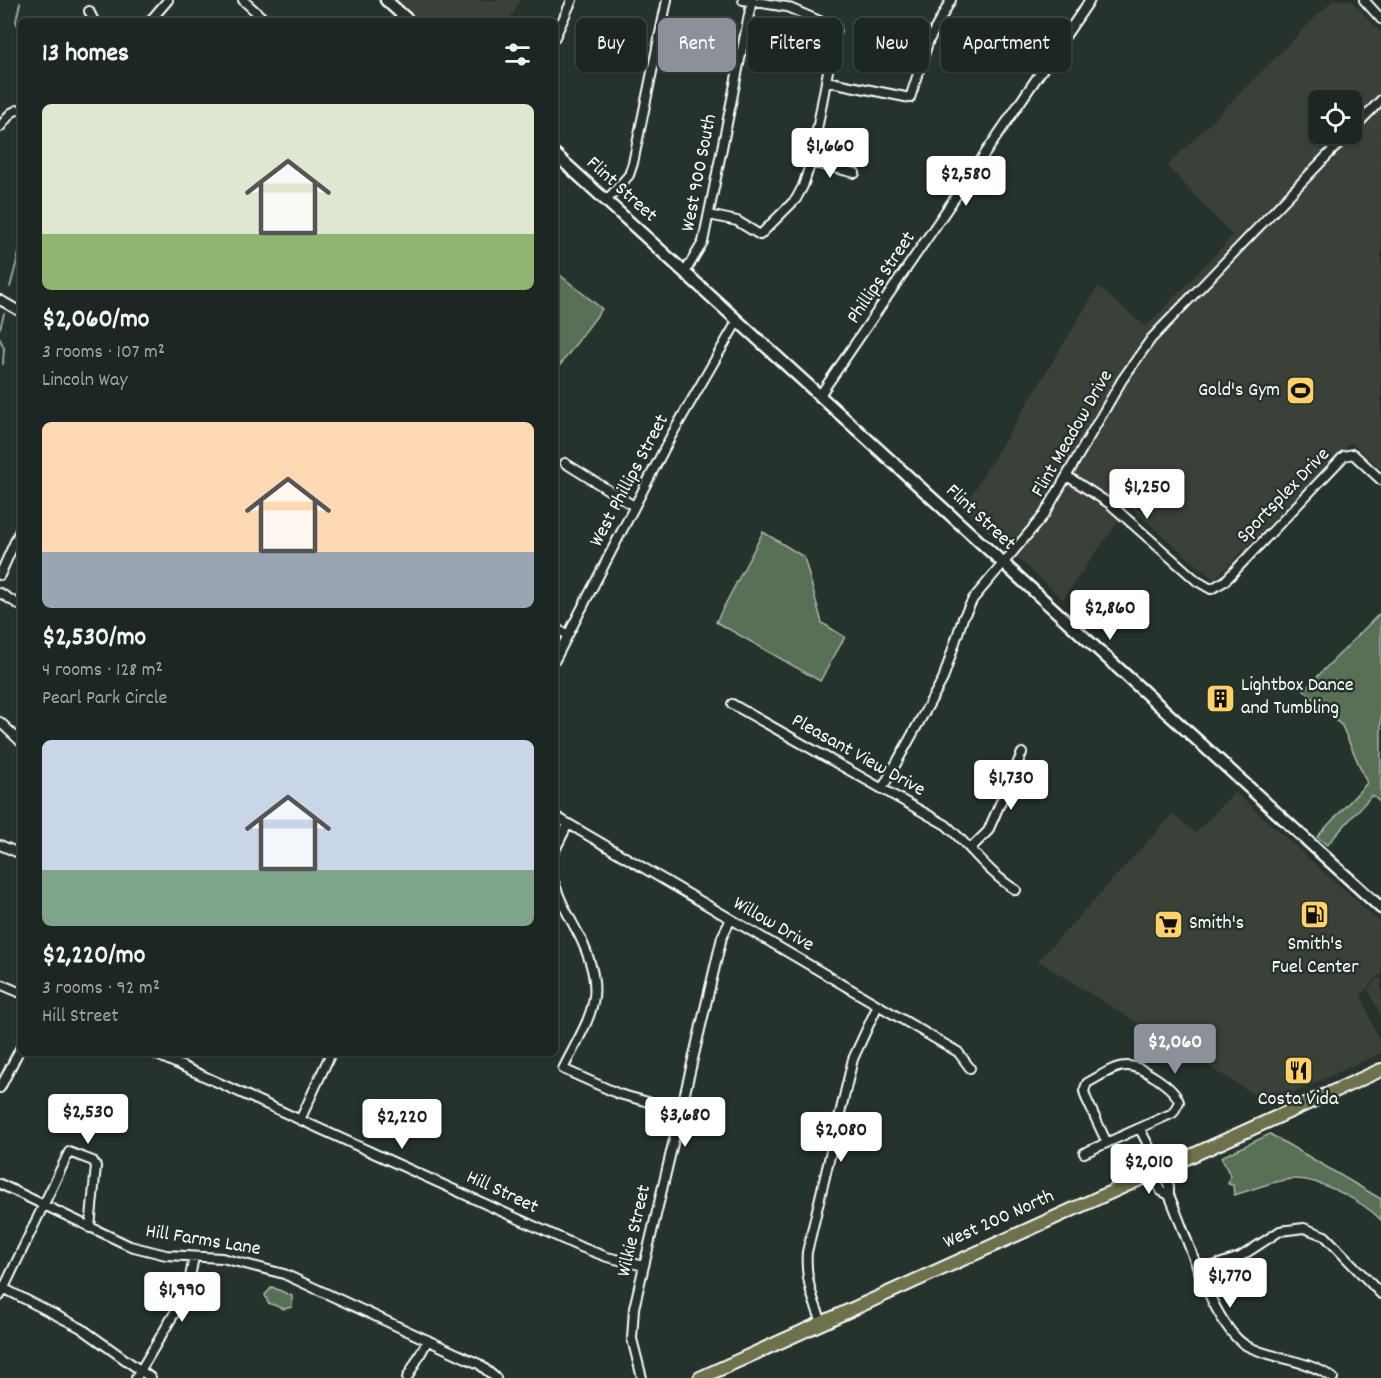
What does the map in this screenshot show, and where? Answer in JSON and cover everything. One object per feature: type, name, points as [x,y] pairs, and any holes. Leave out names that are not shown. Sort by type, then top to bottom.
[{"type":"main road","name":"West 200 North","points":[[700,1378],[1381,1070]]},
{"type":"street","points":[[153,18],[168,0]]},
{"type":"street","points":[[243,0],[263,18]]},
{"type":"street","points":[[386,0],[406,18]]},
{"type":"street","points":[[558,30],[572,0]]},
{"type":"street","points":[[606,201],[631,169],[667,0]]},
{"type":"street","points":[[709,215],[737,221],[760,235],[796,199],[811,162],[836,28],[787,7],[749,0]]},
{"type":"street","name":"West 900 South","points":[[685,272],[695,260],[703,242],[749,0]]},
{"type":"street","points":[[826,81],[910,98],[929,40],[951,0]]},
{"type":"street","name":"Phillips Street","points":[[820,395],[833,380],[1090,0]]},
{"type":"street","points":[[1364,0],[1381,19]]},
{"type":"street","points":[[88,11],[92,18]]},
{"type":"street","points":[[1362,120],[1381,100]]},
{"type":"street","points":[[0,127],[17,110]]},
{"type":"street","name":"Flint Meadow Drive","points":[[882,789],[944,678],[968,609],[1003,563],[1035,529],[1122,380],[1151,339],[1338,144]]},
{"type":"street","name":"Flint Street","points":[[558,157],[1381,908]]},
{"type":"street","points":[[811,162],[855,173]]},
{"type":"street","points":[[0,300],[18,310]]},
{"type":"street","name":"West Phillips Street","points":[[558,654],[634,506],[738,320]]},
{"type":"street","name":"Sportsplex Drive","points":[[1066,476],[1110,504],[1197,581],[1211,589],[1225,581],[1344,456],[1353,454],[1360,458],[1381,480]]},
{"type":"street","points":[[565,464],[634,506]]},
{"type":"street","points":[[0,575],[18,535]]},
{"type":"street","points":[[0,593],[18,604]]},
{"type":"street","points":[[558,630],[568,635]]},
{"type":"street","name":"Pleasant View Drive","points":[[732,704],[946,825],[1001,881],[1016,890]]},
{"type":"street","points":[[0,722],[18,739]]},
{"type":"street","points":[[971,848],[988,831],[1022,753]]},
{"type":"street","name":"Willow Drive","points":[[558,818],[958,1052],[970,1068]]},
{"type":"street","points":[[558,844],[568,824]]},
{"type":"street","points":[[0,845],[18,851]]},
{"type":"street","points":[[558,890],[591,959],[596,990],[593,1007],[563,1069],[619,1094],[681,1111]]},
{"type":"street","name":"Wilkie Street","points":[[642,1378],[634,1354],[632,1324],[722,937],[731,919]]},
{"type":"street","points":[[0,984],[18,992]]},
{"type":"street","points":[[822,1322],[809,1291],[806,1269],[807,1252],[853,1059],[878,1005]]},
{"type":"street","points":[[0,1088],[18,1053]]},
{"type":"street","name":"Hill Street","points":[[160,1056],[578,1246],[644,1266]]},
{"type":"street","points":[[174,1062],[177,1056]]},
{"type":"street","points":[[300,1120],[330,1056]]},
{"type":"street","points":[[1084,1153],[1140,1129],[1173,1113],[1179,1102],[1175,1091],[1131,1066],[1112,1070],[1085,1087],[1086,1098],[1107,1143]]},
{"type":"street","points":[[1140,1129],[1156,1171],[1169,1186],[1169,1195],[1220,1316],[1239,1340],[1265,1352],[1312,1365],[1333,1378]]},
{"type":"street","points":[[90,1228],[96,1166],[93,1161],[69,1152],[2,1292],[81,1328],[151,1378]]},
{"type":"street","name":"Hill Farms Lane","points":[[0,1184],[130,1246],[166,1255],[247,1263],[284,1274],[479,1364],[496,1378]]},
{"type":"street","points":[[1201,1270],[1240,1257],[1280,1231],[1296,1227],[1310,1228],[1332,1242],[1381,1294]]},
{"type":"street","points":[[136,1378],[187,1292],[194,1257]]},
{"type":"street","points":[[407,1378],[428,1340]]},
{"type":"shaded area","points":[[398,0],[520,0],[511,18],[418,18]]},
{"type":"shaded area","points":[[1333,0],[1351,0],[1381,33],[1381,469],[1351,442],[1214,580],[1129,506],[1063,599],[963,509],[1098,287],[1146,327],[1233,236],[1167,166]]},
{"type":"shaded area","points":[[1235,792],[1381,923],[1381,973],[1361,995],[1381,1046],[1381,1053],[1269,1104],[1038,961],[1173,814],[1195,833]]},
{"type":"shaded area","points":[[1381,976],[1381,1017],[1368,989]]},
{"type":"green space","points":[[558,273],[602,309],[558,368]]},
{"type":"green space","points":[[763,532],[804,557],[822,623],[845,637],[820,681],[716,622]]},
{"type":"green space","points":[[1381,612],[1381,803],[1372,795],[1327,845],[1317,837],[1367,783],[1342,726],[1304,690]]},
{"type":"green space","points":[[1270,1134],[1381,1199],[1381,1220],[1364,1206],[1340,1192],[1304,1180],[1279,1181],[1234,1195],[1233,1185],[1228,1184],[1230,1175],[1221,1157]]},
{"type":"green space","points":[[272,1287],[292,1296],[292,1307],[284,1309],[268,1303],[265,1295]]},
{"type":"waterway","points":[[18,26],[16,21],[20,3]]},
{"type":"waterway","points":[[10,287],[18,257]]},
{"type":"waterway","points":[[0,328],[4,314]]},
{"type":"waterway","points":[[0,339],[4,348],[3,364]]},
{"type":"place","name":"Gold's Gym","points":[[1301,391]]},
{"type":"place","name":"Lightbox Dance and Tumbling","points":[[1220,698]]},
{"type":"place","name":"Smith's Fuel Center","points":[[1315,914]]},
{"type":"place","name":"Smith's","points":[[1168,924]]},
{"type":"place","name":"Costa Vida","points":[[1298,1070]]}]
